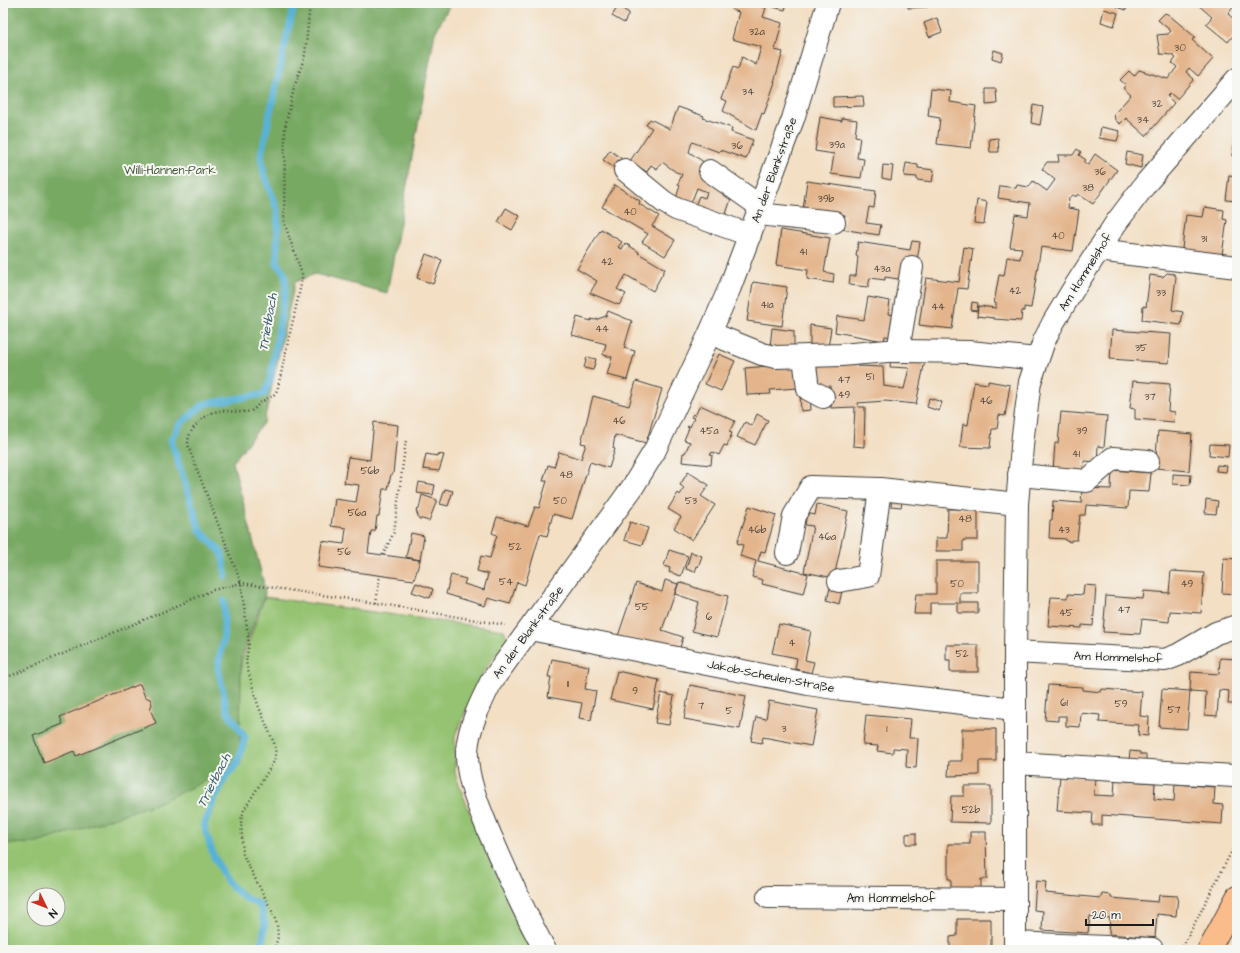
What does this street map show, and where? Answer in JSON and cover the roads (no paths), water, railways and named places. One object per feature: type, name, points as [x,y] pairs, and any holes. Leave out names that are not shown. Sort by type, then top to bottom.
[{"type":"main road","points":[[1209,950],[1237,897]]},
{"type":"street","name":"An der Blankstraße","points":[[545,950],[515,892],[481,811],[471,782],[467,756],[467,744],[486,692],[495,677],[582,558],[648,464],[710,334],[730,287],[793,119],[828,3]]},
{"type":"street","name":"Am Hommelshof","points":[[1152,949],[1015,946],[1015,652],[1017,504],[1019,475],[1026,405],[1030,382],[1044,341],[1053,323],[1116,222],[1147,182],[1237,79]]},
{"type":"street","points":[[625,170],[664,202],[676,209],[750,235]]},
{"type":"street","points":[[710,171],[759,210],[834,222]]},
{"type":"street","points":[[1098,250],[1237,267]]},
{"type":"street","points":[[898,351],[912,267]]},
{"type":"street","points":[[710,334],[769,356],[782,357],[841,356],[898,351],[970,352],[1037,359]]},
{"type":"street","points":[[804,357],[808,389],[823,397]]},
{"type":"street","points":[[1019,475],[1087,481],[1113,458],[1148,461]]},
{"type":"street","points":[[787,553],[794,516],[811,487],[880,490],[1017,504]]},
{"type":"street","points":[[839,581],[868,576],[880,490]]},
{"type":"street","name":"Am Hommelshof","points":[[1015,652],[1165,660],[1178,655],[1216,633],[1237,626]]},
{"type":"street","name":"Jakob-Scheulen-Straße","points":[[530,629],[808,684],[1015,709]]},
{"type":"street","points":[[1015,763],[1234,776]]},
{"type":"street","name":"Am Hommelshof","points":[[768,897],[1015,899]]},
{"type":"waterway","name":"Trietbach","points":[[226,576],[222,553],[200,530],[171,440],[180,424],[204,404],[264,394],[270,381],[286,287],[285,274],[277,263],[278,212],[264,174],[261,155],[295,3]]},
{"type":"waterway","name":"Trietbach","points":[[224,601],[224,635],[218,667],[227,710],[245,737],[238,762],[226,777],[214,800],[204,825],[213,855],[227,881],[243,897],[260,905],[265,923],[263,939],[255,950]]},
{"type":"park label","name":"Willi-Hannen-Park","points":[[170,170]]}]
